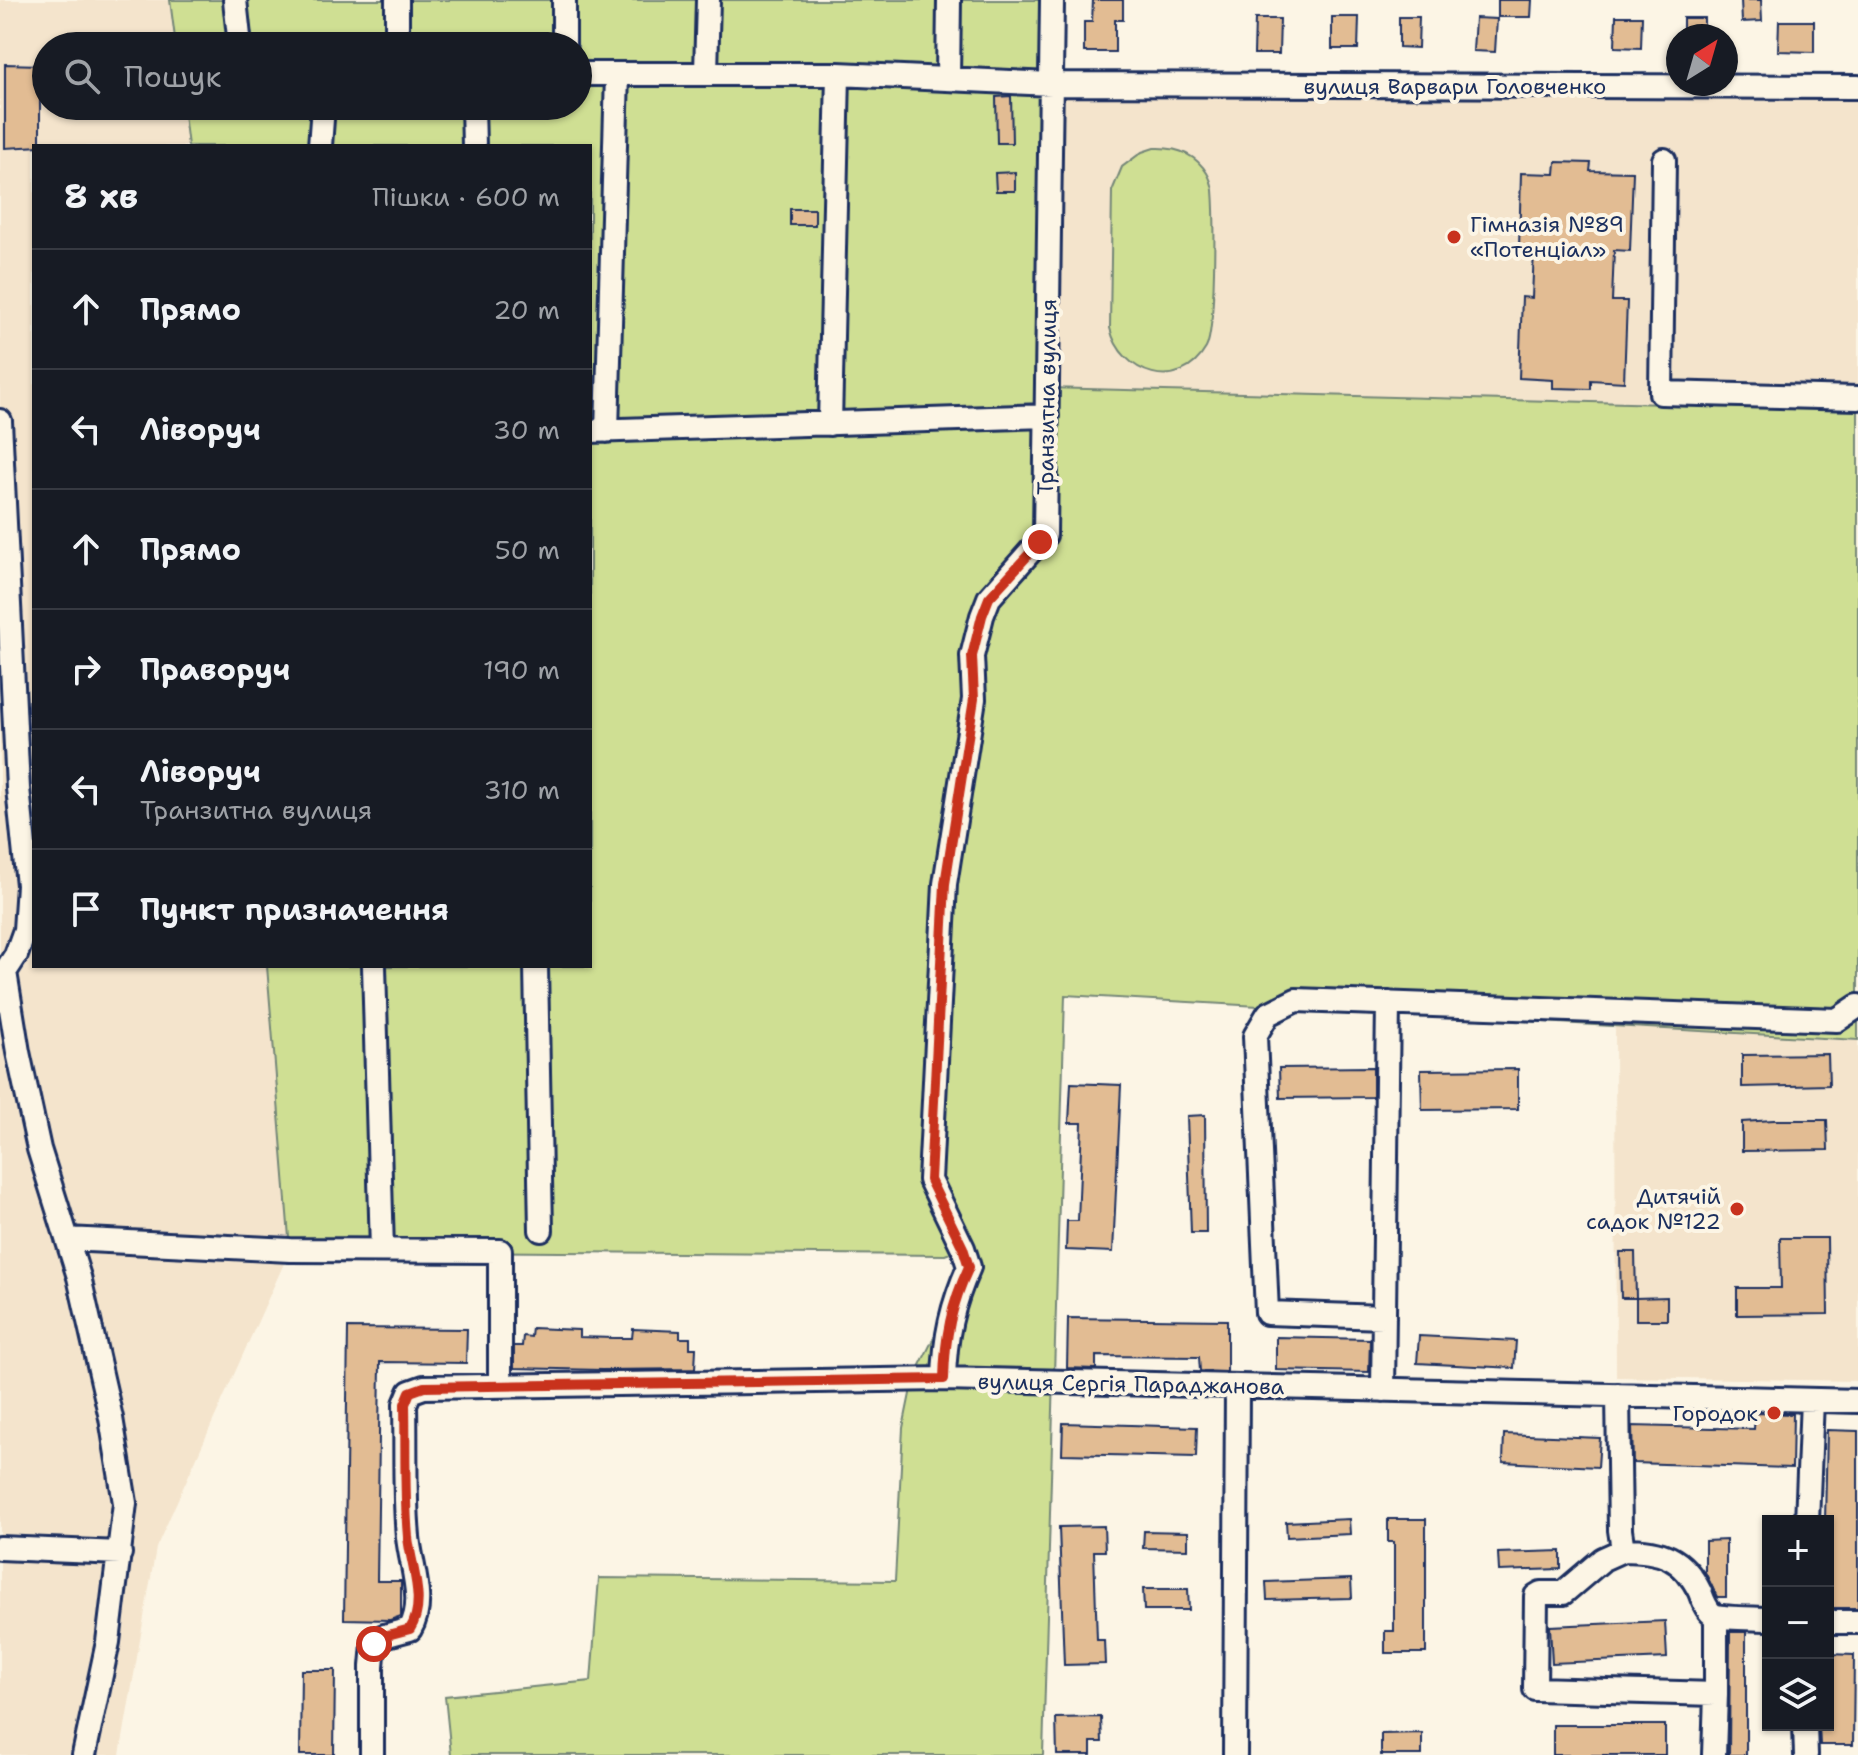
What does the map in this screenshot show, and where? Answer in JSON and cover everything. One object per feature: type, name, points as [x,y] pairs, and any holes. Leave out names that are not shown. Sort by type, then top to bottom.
[{"type":"street","points":[[235,0],[238,32]]},
{"type":"street","points":[[397,0],[397,32]]},
{"type":"street","points":[[564,0],[564,32]]},
{"type":"street","points":[[706,72],[708,0]]},
{"type":"street","points":[[948,78],[949,0]]},
{"type":"street","name":"Транзитна вулиця","points":[[944,1379],[945,1341],[957,1292],[969,1267],[930,1180],[945,884],[974,699],[972,656],[982,616],[989,598],[1045,535],[1052,0]]},
{"type":"street","name":"вулиця Варвари Головченко","points":[[592,74],[838,74],[1052,84],[1858,87]]},
{"type":"street","points":[[617,74],[599,431],[1047,416]]},
{"type":"street","points":[[830,424],[838,74]]},
{"type":"street","points":[[320,144],[322,120]]},
{"type":"street","points":[[473,120],[474,144]]},
{"type":"street","points":[[1664,160],[1661,393],[1858,398]]},
{"type":"street","points":[[0,421],[18,788],[28,885],[25,930],[16,955],[2,970],[39,1149],[79,1277],[111,1418],[125,1503],[108,1642],[84,1755]]},
{"type":"street","points":[[374,968],[382,1250]]},
{"type":"street","points":[[536,968],[541,1230]]},
{"type":"street","points":[[1384,1317],[1267,1313],[1255,1036],[1268,1014],[1296,1000],[1837,1020],[1858,1006]]},
{"type":"street","points":[[1383,1390],[1388,1003]]},
{"type":"street","points":[[67,1239],[290,1250],[500,1251],[500,1386]]},
{"type":"street","name":"вулиця Сергія Параджанова","points":[[372,1755],[374,1644],[384,1636],[410,1629],[417,1617],[415,1568],[408,1540],[405,1404],[410,1392],[424,1387],[944,1379],[1858,1401]]},
{"type":"street","points":[[1235,1755],[1237,1386]]},
{"type":"street","points":[[1618,1395],[1623,1550]]},
{"type":"street","points":[[1807,1515],[1812,1400]]},
{"type":"street","points":[[0,1548],[120,1553]]},
{"type":"street","points":[[1716,1694],[1535,1689],[1536,1596],[1541,1593],[1563,1593],[1603,1559],[1623,1550],[1646,1550],[1672,1558],[1690,1573],[1708,1611],[1716,1617],[1762,1619]]},
{"type":"street","points":[[1714,1755],[1716,1617]]},
{"type":"street","points":[[1834,1622],[1858,1622]]},
{"type":"street","points":[[1805,1731],[1806,1755]]},
{"type":"shaded area","points":[[0,0],[170,0],[174,32],[32,32],[32,120],[185,120],[188,144],[32,144],[32,968],[267,968],[290,1250],[156,1548],[120,1755],[0,1755]]},
{"type":"shaded area","name":"Гімназія №89 «Потенціал»","points":[[1052,84],[1666,86],[1666,96],[1738,96],[1738,87],[1858,87],[1858,409],[1047,388]]},
{"type":"shaded area","name":"Дитячій садок №122","points":[[1615,1026],[1858,1040],[1858,1381],[1616,1377]]},
{"type":"green space","points":[[170,0],[1052,0],[1048,388],[1858,409],[1858,1040],[1065,995],[1043,1755],[451,1755],[445,1696],[591,1681],[599,1578],[895,1581],[903,1428],[913,1379],[957,1292],[963,1248],[945,1255],[290,1250],[267,968],[592,968],[592,144],[188,144],[185,120],[592,120],[592,32],[174,32]]},
{"type":"green space","points":[[1154,148],[1177,150],[1191,156],[1207,173],[1213,190],[1214,272],[1209,337],[1206,348],[1195,362],[1182,371],[1167,374],[1152,373],[1138,367],[1116,344],[1110,328],[1112,191],[1122,167],[1142,152]]},
{"type":"building","points":[[1093,0],[1123,0],[1123,20],[1115,20],[1115,52],[1084,52],[1084,22],[1092,22]]},
{"type":"building","points":[[1498,0],[1532,0],[1531,17],[1498,17]]},
{"type":"building","points":[[1741,0],[1761,0],[1762,21],[1742,22]]},
{"type":"building","points":[[1616,16],[1642,16],[1641,48],[1615,47]]},
{"type":"building","points":[[1332,17],[1359,17],[1358,49],[1332,49]]},
{"type":"building","points":[[1399,17],[1419,17],[1418,48],[1399,47]]},
{"type":"building","points":[[1475,18],[1497,19],[1495,52],[1473,51]]},
{"type":"building","points":[[1683,18],[1704,18],[1704,24],[1683,24]]},
{"type":"building","points":[[1255,19],[1280,19],[1279,54],[1254,54]]},
{"type":"building","points":[[1779,21],[1814,21],[1814,52],[1778,51]]},
{"type":"building","points":[[5,64],[32,65],[32,120],[40,120],[40,144],[5,148]]},
{"type":"building","points":[[1011,96],[1012,143],[997,143],[996,97]]},
{"type":"building","points":[[1556,162],[1591,163],[1590,171],[1633,172],[1630,251],[1614,250],[1612,301],[1627,301],[1624,382],[1591,380],[1591,389],[1553,388],[1553,380],[1519,378],[1522,297],[1532,298],[1534,249],[1519,249],[1521,173],[1555,174]]},
{"type":"building","points":[[1015,172],[1015,191],[996,191],[995,173]]},
{"type":"building","points":[[790,209],[815,209],[815,225],[790,225]]},
{"type":"building","points":[[1828,1054],[1829,1085],[1742,1087],[1742,1055]]},
{"type":"building","points":[[1373,1067],[1373,1097],[1280,1098],[1279,1068]]},
{"type":"building","points":[[1518,1069],[1518,1109],[1422,1110],[1421,1070]]},
{"type":"building","points":[[1071,1083],[1121,1085],[1113,1252],[1066,1250],[1067,1221],[1078,1221],[1082,1123],[1069,1123]]},
{"type":"building","points":[[1205,1115],[1206,1233],[1191,1233],[1187,1116]]},
{"type":"building","points":[[1827,1120],[1828,1150],[1742,1151],[1742,1122]]},
{"type":"building","points":[[1780,1238],[1827,1238],[1828,1314],[1737,1315],[1737,1288],[1781,1288]]},
{"type":"building","points":[[1620,1252],[1635,1252],[1636,1298],[1621,1298]]},
{"type":"building","points":[[1667,1297],[1667,1320],[1636,1320],[1636,1298]]},
{"type":"building","points":[[1068,1318],[1227,1320],[1227,1372],[1200,1371],[1199,1357],[1096,1356],[1096,1369],[1067,1368]]},
{"type":"building","points":[[348,1328],[467,1329],[466,1363],[380,1362],[377,1581],[401,1581],[401,1616],[390,1620],[344,1619]]},
{"type":"building","points":[[532,1328],[579,1330],[579,1337],[614,1338],[632,1338],[633,1329],[680,1331],[680,1338],[690,1338],[690,1348],[696,1348],[695,1369],[514,1368],[514,1346],[522,1346],[523,1336],[531,1337]]},
{"type":"building","points":[[1419,1336],[1516,1341],[1514,1368],[1417,1363]]},
{"type":"building","points":[[1276,1337],[1370,1339],[1369,1372],[1276,1370]]},
{"type":"building","points":[[1755,1413],[1793,1414],[1792,1468],[1633,1463],[1632,1426],[1754,1429]]},
{"type":"building","points":[[1063,1423],[1197,1427],[1196,1457],[1062,1454]]},
{"type":"building","points":[[1827,1430],[1858,1431],[1858,1608],[1834,1608],[1834,1515],[1825,1515]]},
{"type":"building","points":[[1504,1434],[1600,1438],[1598,1467],[1503,1462]]},
{"type":"building","points":[[1349,1519],[1350,1534],[1287,1537],[1286,1522]]},
{"type":"building","points":[[1388,1519],[1426,1519],[1426,1653],[1385,1653],[1385,1631],[1394,1631],[1394,1542],[1388,1542]]},
{"type":"building","points":[[1104,1526],[1105,1551],[1094,1551],[1097,1640],[1104,1640],[1105,1664],[1064,1665],[1059,1527]]},
{"type":"building","points":[[1144,1531],[1188,1532],[1188,1549],[1143,1548]]},
{"type":"building","points":[[1726,1540],[1726,1597],[1717,1597],[1705,1572],[1705,1541]]},
{"type":"building","points":[[1561,1551],[1561,1569],[1499,1571],[1498,1553]]},
{"type":"building","points":[[1351,1579],[1352,1598],[1267,1600],[1266,1582]]},
{"type":"building","points":[[1143,1589],[1188,1589],[1189,1610],[1144,1610]]},
{"type":"building","points":[[1665,1621],[1667,1658],[1552,1663],[1550,1626]]},
{"type":"building","points":[[1730,1632],[1746,1632],[1746,1755],[1729,1755]]},
{"type":"building","points":[[1834,1654],[1854,1655],[1853,1745],[1820,1745],[1819,1731],[1834,1731]]},
{"type":"building","points":[[301,1670],[335,1670],[334,1755],[300,1755]]},
{"type":"building","points":[[1101,1717],[1102,1742],[1091,1742],[1091,1755],[1057,1755],[1056,1718]]},
{"type":"building","points":[[1553,1725],[1665,1725],[1665,1755],[1553,1755]]},
{"type":"building","points":[[1422,1733],[1422,1755],[1381,1755],[1381,1734]]},
{"type":"place","name":"Гімназія №89 «Потенціал»","points":[[1454,237]]},
{"type":"place","name":"Дитячій садок №122","points":[[1737,1209]]},
{"type":"place","name":"Городок","points":[[1774,1413]]},
{"type":"route","points":[[374,1644],[384,1636],[410,1629],[417,1617],[415,1568],[408,1540],[405,1404],[410,1392],[424,1387],[944,1379],[945,1341],[957,1292],[969,1267],[930,1180],[945,884],[974,699],[972,656],[982,616],[989,598],[1040,542]]}]
